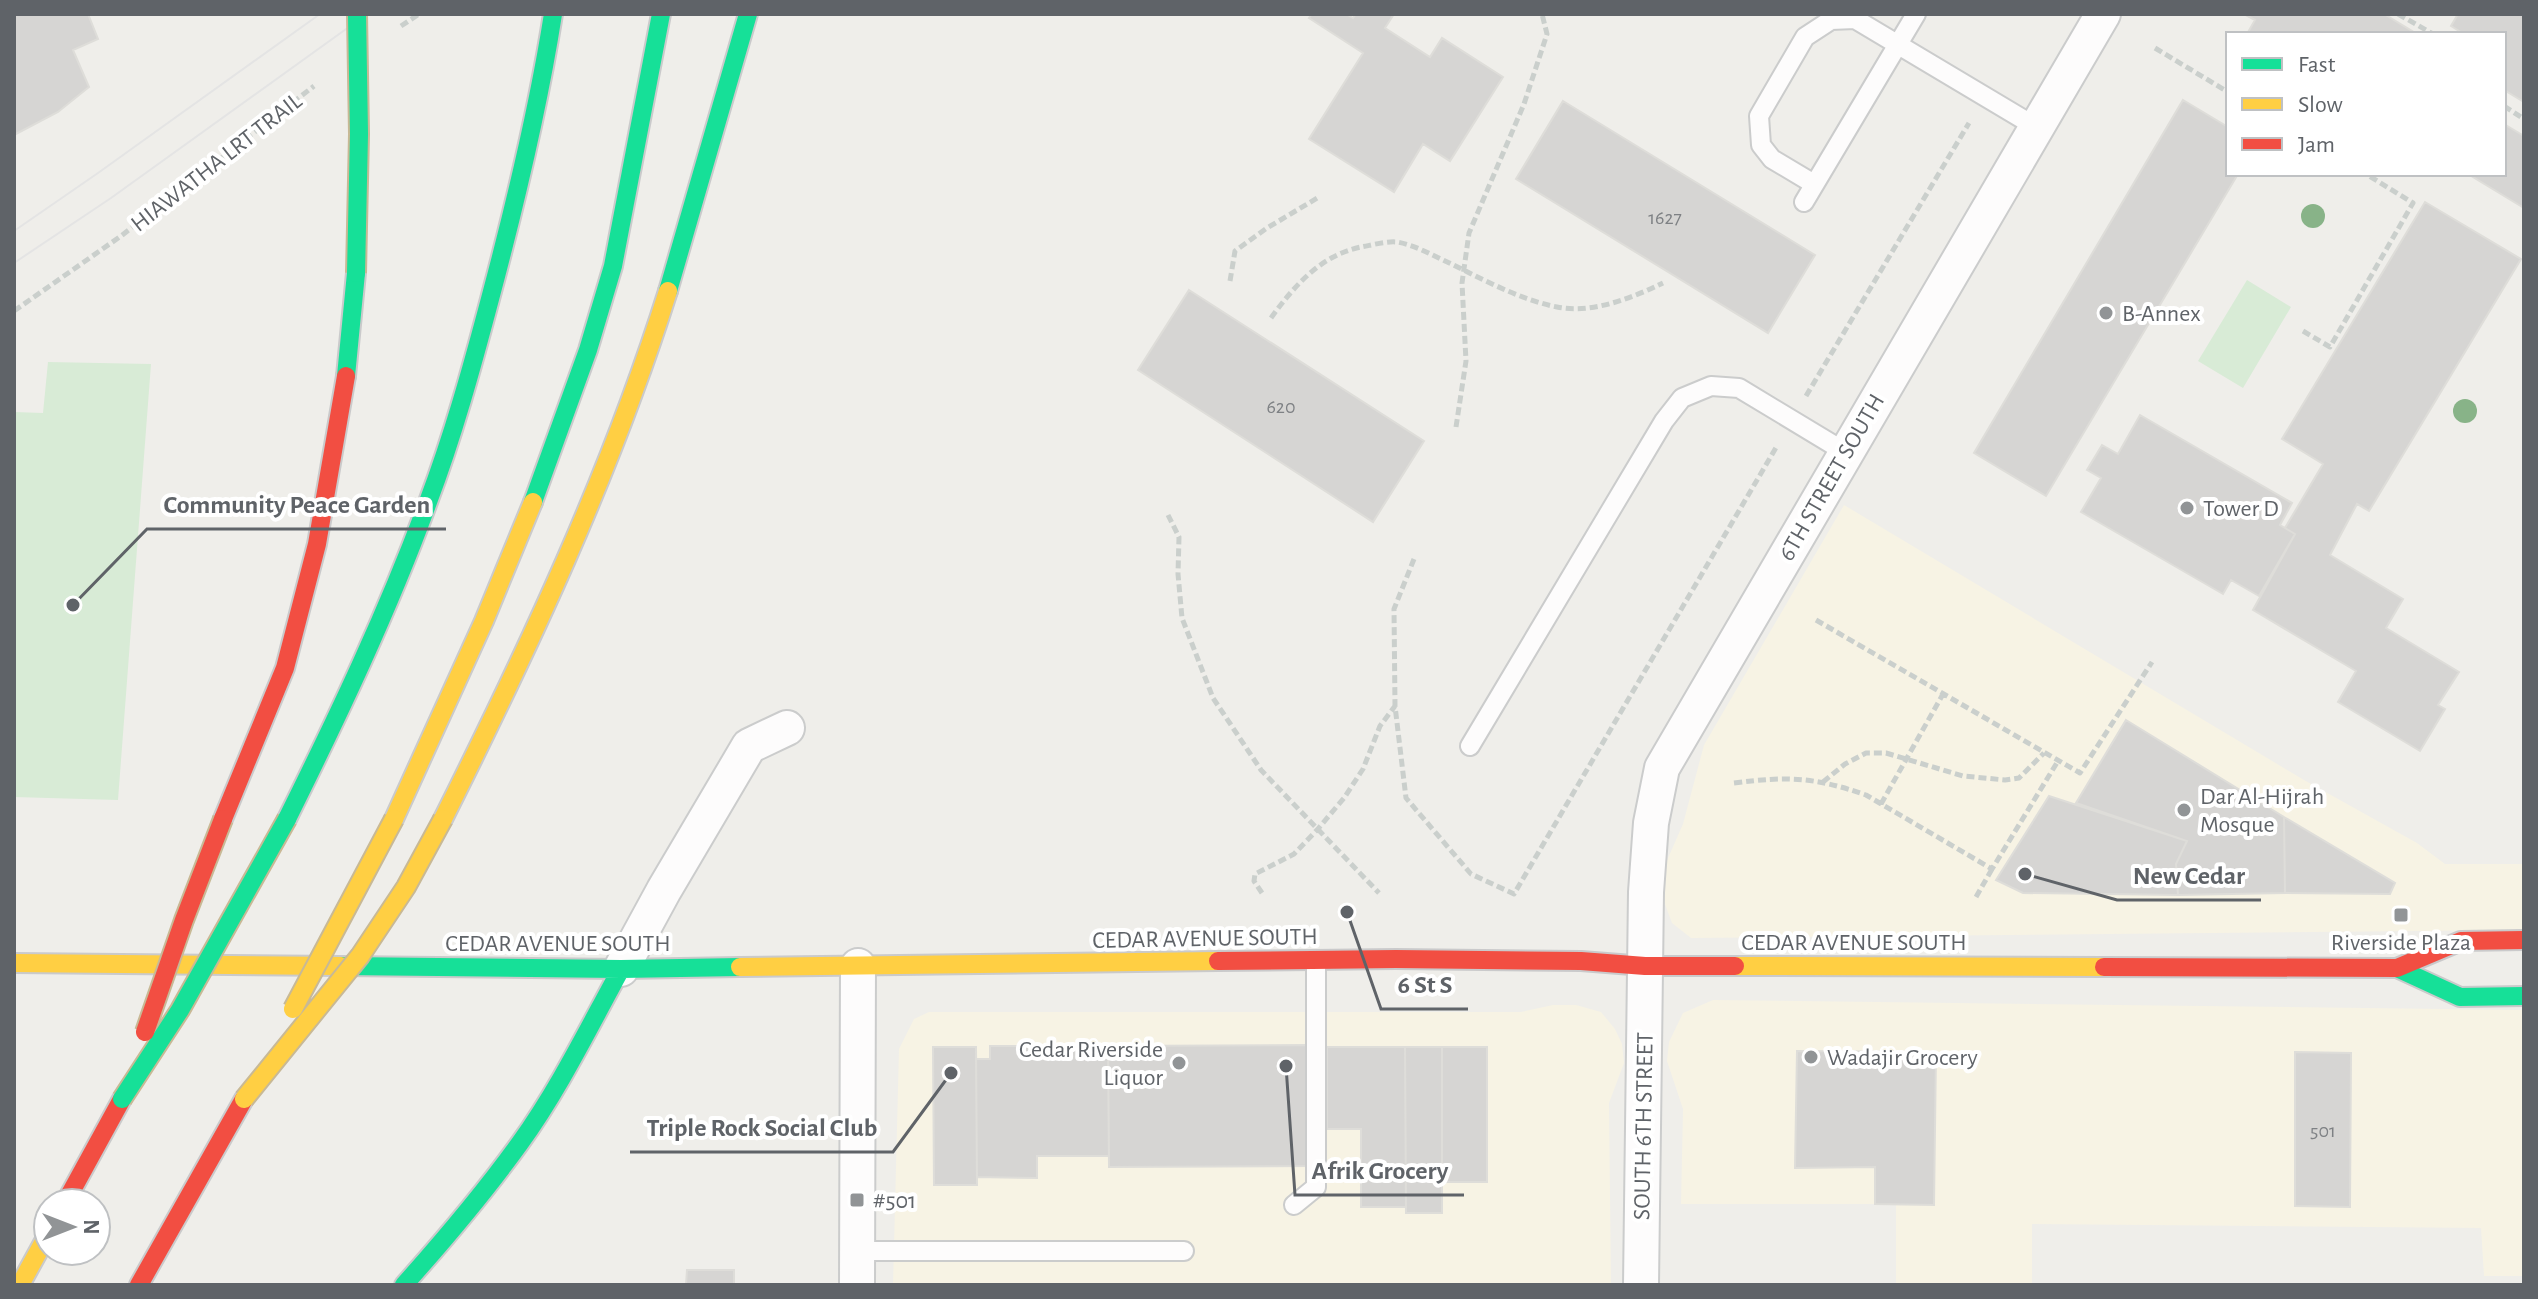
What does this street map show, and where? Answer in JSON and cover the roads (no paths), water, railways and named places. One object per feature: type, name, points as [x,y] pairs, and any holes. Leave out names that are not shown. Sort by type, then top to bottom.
[{"type":"main road","points":[[122,1099],[184,920],[285,668],[317,544],[349,360],[356,273],[359,134],[357,14]]},
{"type":"main road","points":[[74,1187],[122,1099],[180,1010],[287,819],[335,724],[427,504],[488,308],[526,159],[553,14]]},
{"type":"main road","points":[[244,1099],[360,956],[406,887],[543,618],[614,447],[672,279],[748,14]]},
{"type":"main road","points":[[139,1285],[244,1099],[394,819],[486,616],[557,438],[609,279],[623,223],[660,16]]},
{"type":"main road","name":"CEDAR AVENUE SOUTH","points":[[14,963],[621,969],[1316,960],[1581,961],[1645,966],[2397,968],[2461,941],[2524,940]]},
{"type":"main road","name":"CEDAR AVENUE SOUTH","points":[[2397,968],[2460,997],[2524,996]]},
{"type":"main road","points":[[404,1285],[458,1224],[521,1142],[621,969]]},
{"type":"main road","points":[[20,1285],[32,1263]]},
{"type":"street","name":"6TH STREET SOUTH","points":[[1645,966],[1651,823],[1662,768],[2103,14]]},
{"type":"street","points":[[621,969],[749,746],[787,728]]},
{"type":"street","points":[[857,1285],[858,966]]},
{"type":"street","name":"SOUTH 6TH STREET","points":[[1641,1285],[1645,966]]},
{"type":"lane","points":[[1804,202],[1916,14]]},
{"type":"lane","points":[[1814,184],[1772,159],[1761,145],[1759,116],[1805,37],[1831,20],[1855,19],[2036,127]]},
{"type":"lane","points":[[1470,746],[1664,421],[1682,398],[1711,386],[1739,388],[1845,452]]},
{"type":"lane","points":[[1294,1205],[1316,1187],[1316,960]]},
{"type":"lane","points":[[857,1251],[1184,1251]]},
{"type":"tram line","points":[[14,231],[320,14]]},
{"type":"tram line","points":[[14,263],[111,198],[367,14]]},
{"type":"place","name":"B-Annex","points":[[2106,313]]},
{"type":"place","name":"Tower D","points":[[2187,508]]},
{"type":"place","name":"Community Peace Garden","points":[[73,605]]},
{"type":"place","name":"Dar Al-Hijrah Mosque","points":[[2184,810]]},
{"type":"place","name":"New Cedar","points":[[2025,874]]},
{"type":"place","name":"6 St S","points":[[1347,912]]},
{"type":"place","name":"Riverside Plaza","points":[[2401,915]]},
{"type":"place","name":"Wadajir Grocery","points":[[1811,1057]]},
{"type":"place","name":"Cedar Riverside Liquor","points":[[1179,1063]]},
{"type":"place","name":"Afrik Grocery","points":[[1286,1066]]},
{"type":"place","name":"Triple Rock Social Club","points":[[951,1073]]},
{"type":"place","name":"#501","points":[[857,1200]]}]
